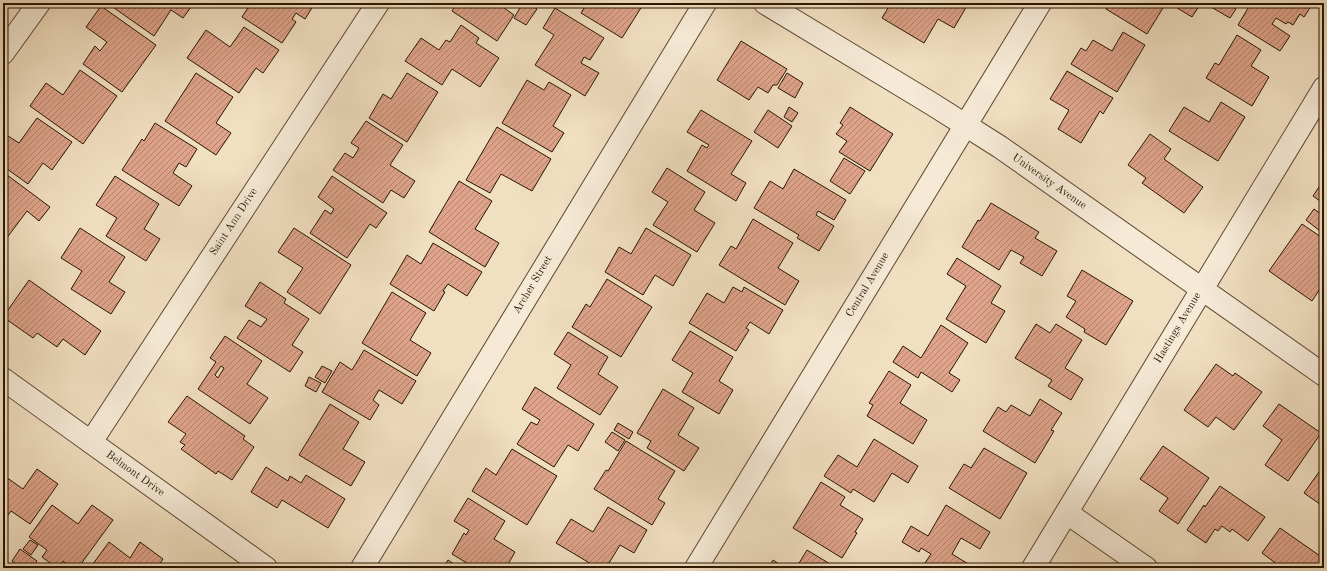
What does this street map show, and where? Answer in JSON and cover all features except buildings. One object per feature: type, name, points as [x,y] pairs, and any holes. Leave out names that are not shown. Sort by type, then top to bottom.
[{"type":"street","points":[[3,53],[38,3]]},
{"type":"street","name":"Saint Ann Drive","points":[[91,442],[378,3]]},
{"type":"street","name":"Archer Street","points":[[362,568],[705,3]]},
{"type":"street","name":"University Avenue","points":[[765,3],[1000,147],[1324,375]]},
{"type":"street","name":"Central Avenue","points":[[696,568],[1040,3]]},
{"type":"street","name":"Hastings Avenue","points":[[1033,568],[1324,88]]},
{"type":"street","name":"Belmont Drive","points":[[3,380],[266,568]]},
{"type":"street","points":[[1067,513],[1146,568]]}]
